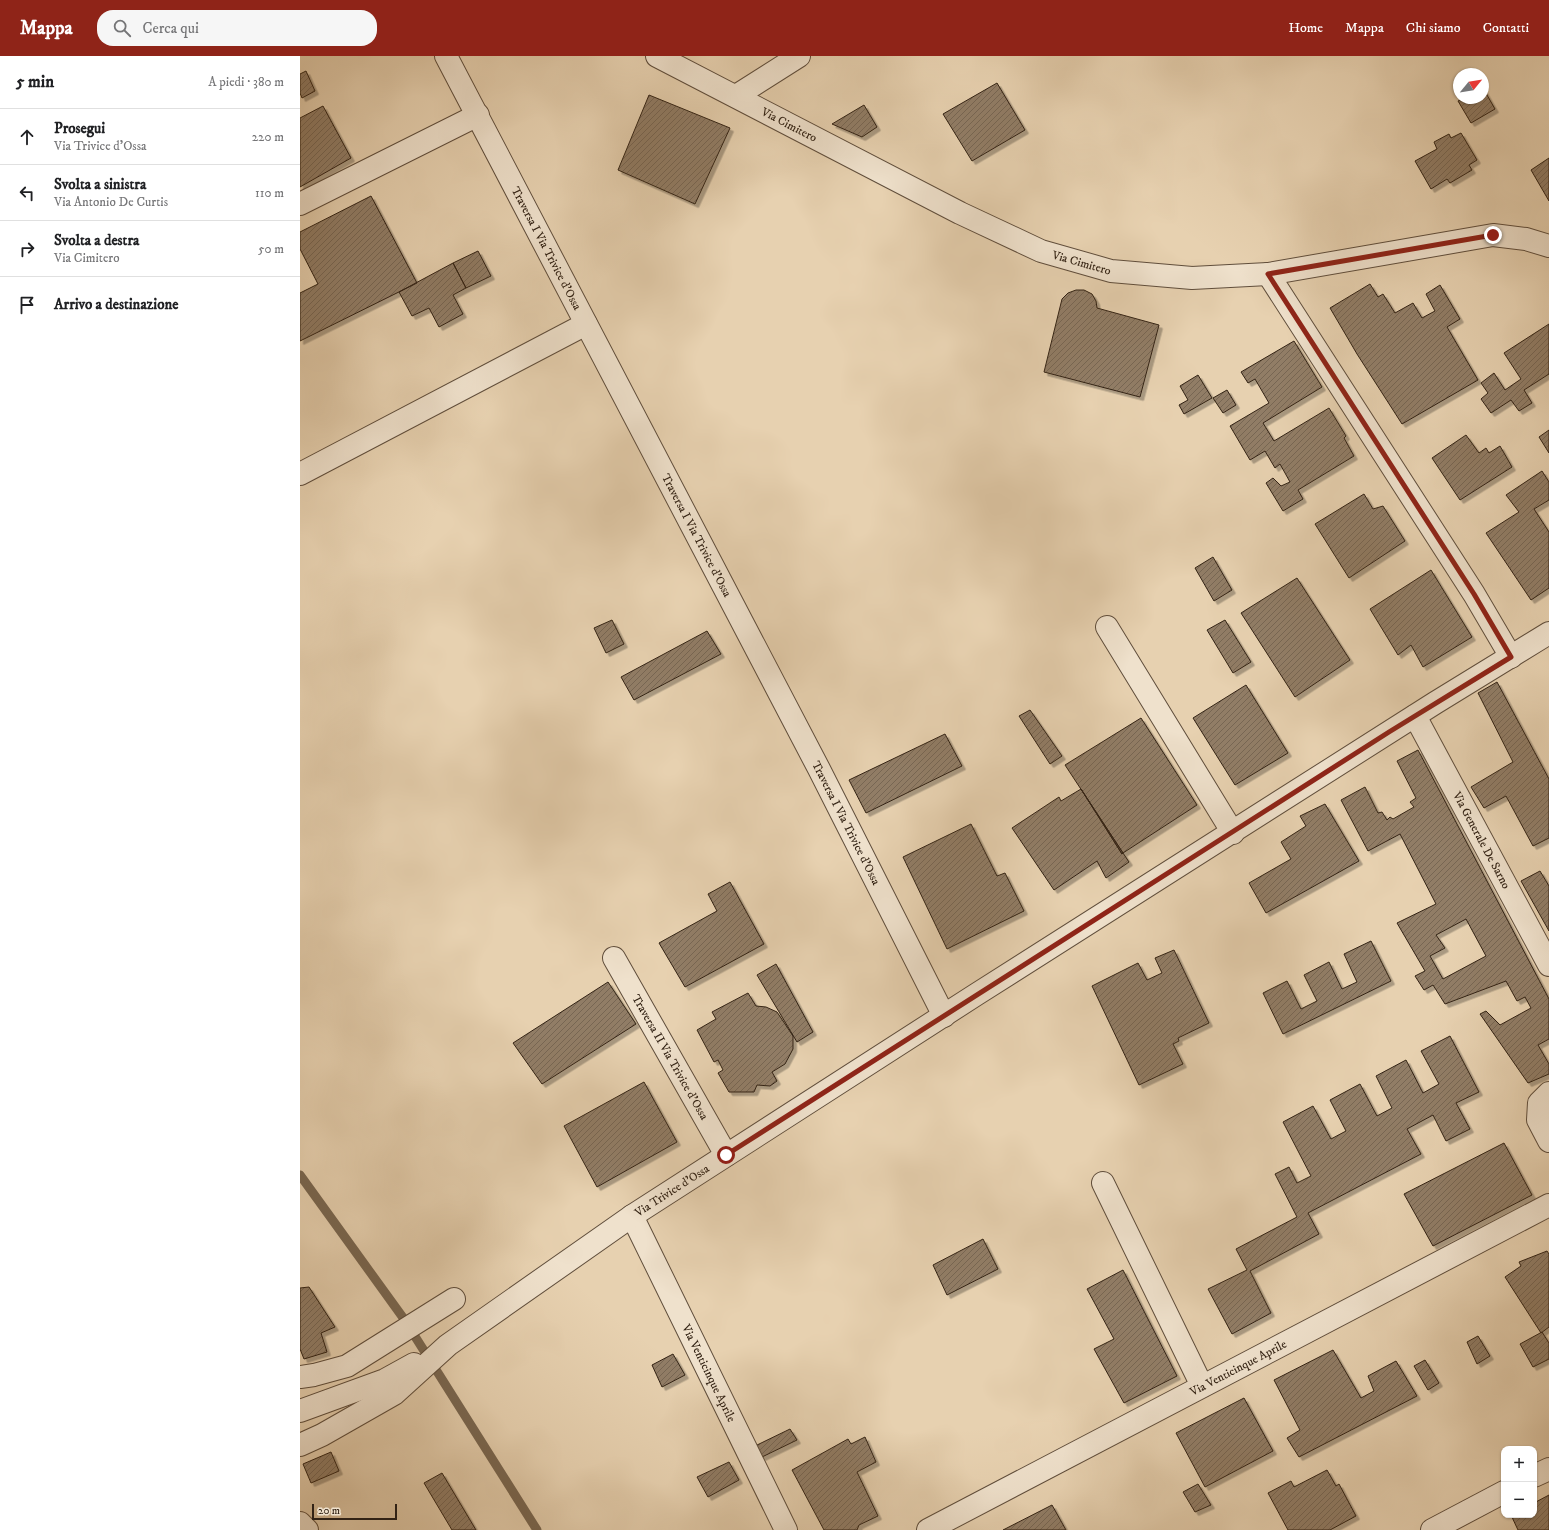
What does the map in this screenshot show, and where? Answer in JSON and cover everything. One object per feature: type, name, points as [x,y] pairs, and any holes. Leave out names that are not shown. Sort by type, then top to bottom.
[{"type":"street","name":"Traversa I Via Trivice d'Ossa","points":[[446,56],[819,769],[944,1016]]},
{"type":"street","name":"Via Cimitero","points":[[656,56],[960,213],[1041,251],[1111,271],[1192,278],[1268,274],[1493,235],[1526,239],[1549,246]]},
{"type":"street","points":[[736,96],[799,56]]},
{"type":"street","points":[[300,204],[478,115]]},
{"type":"street","points":[[1268,274],[1474,594],[1511,657]]},
{"type":"street","points":[[300,474],[586,324]]},
{"type":"street","points":[[1107,627],[1233,833]]},
{"type":"street","name":"Via Trivice d'Ossa","points":[[390,1387],[632,1216],[1415,716],[1549,633]]},
{"type":"street","name":"Via Generale De Sarno","points":[[1415,716],[1549,965]]},
{"type":"street","name":"Traversa II Via Trivice d'Ossa","points":[[614,958],[726,1155]]},
{"type":"street","points":[[1549,1093],[1539,1103],[1538,1120],[1549,1141]]},
{"type":"street","points":[[1103,1183],[1202,1386]]},
{"type":"street","name":"Via Venticinque Aprile","points":[[928,1530],[1549,1205]]},
{"type":"street","name":"Via Venticinque Aprile","points":[[632,1216],[786,1530]]},
{"type":"street","points":[[300,1377],[314,1375],[347,1366],[454,1299]]},
{"type":"street","points":[[300,1411],[390,1387]]},
{"type":"street","points":[[300,1445],[322,1435],[390,1387]]},
{"type":"street","points":[[1537,1474],[1549,1468]]},
{"type":"street","points":[[1432,1530],[1501,1494]]},
{"type":"street","points":[[300,1523],[307,1530]]},
{"type":"building","points":[[306,71],[315,91],[302,98],[300,93],[300,74]]},
{"type":"building","points":[[997,83],[1025,130],[972,161],[943,114]]},
{"type":"building","points":[[649,95],[730,128],[695,204],[618,170]]},
{"type":"building","points":[[1489,98],[1495,109],[1471,123],[1460,104],[1489,104]]},
{"type":"building","points":[[864,105],[877,127],[862,137],[832,124]]},
{"type":"building","points":[[323,106],[351,158],[300,187],[300,118]]},
{"type":"building","points":[[1461,133],[1477,160],[1469,165],[1472,170],[1450,183],[1447,179],[1431,189],[1415,161],[1437,149],[1434,142],[1449,134],[1451,138]]},
{"type":"building","points":[[1549,158],[1549,201],[1531,170]]},
{"type":"building","points":[[371,196],[417,283],[300,341],[300,293],[318,284],[300,249],[300,232]]},
{"type":"building","points":[[478,251],[491,276],[466,288],[453,263]]},
{"type":"building","points":[[453,263],[466,288],[453,295],[463,314],[439,327],[429,308],[412,316],[399,292]]},
{"type":"building","points":[[1370,284],[1378,297],[1383,294],[1395,313],[1413,303],[1422,318],[1435,311],[1426,294],[1440,285],[1460,319],[1447,327],[1478,380],[1402,424],[1357,354],[1330,308]]},
{"type":"building","points":[[1076,290],[1084,290],[1092,294],[1096,301],[1097,308],[1159,325],[1140,397],[1044,372],[1062,299],[1068,293]]},
{"type":"building","points":[[1549,324],[1549,374],[1524,390],[1532,403],[1519,411],[1511,400],[1491,413],[1481,399],[1488,393],[1481,383],[1494,373],[1505,390],[1521,379],[1504,353]]},
{"type":"building","points":[[1294,341],[1322,387],[1263,423],[1274,441],[1329,408],[1346,436],[1344,438],[1354,456],[1298,490],[1303,499],[1283,511],[1266,483],[1273,478],[1281,486],[1290,482],[1280,464],[1275,468],[1265,451],[1250,460],[1230,426],[1269,403],[1255,379],[1248,383],[1241,372]]},
{"type":"building","points":[[1198,375],[1212,398],[1184,414],[1179,405],[1188,400],[1180,386]]},
{"type":"building","points":[[1227,390],[1236,405],[1223,413],[1213,398]]},
{"type":"building","points":[[1549,430],[1549,453],[1539,437]]},
{"type":"building","points":[[1466,435],[1479,453],[1486,448],[1489,453],[1500,446],[1512,467],[1460,500],[1432,458]]},
{"type":"building","points":[[1542,471],[1549,482],[1549,500],[1534,509],[1549,532],[1549,588],[1531,600],[1486,533],[1519,512],[1506,495]]},
{"type":"building","points":[[1364,494],[1373,509],[1383,506],[1405,541],[1349,578],[1315,524]]},
{"type":"building","points":[[1213,557],[1232,590],[1214,601],[1195,568]]},
{"type":"building","points":[[1431,570],[1472,637],[1423,667],[1411,645],[1398,655],[1370,609]]},
{"type":"building","points":[[1297,578],[1350,660],[1295,697],[1241,613]]},
{"type":"building","points":[[612,620],[624,644],[606,653],[594,628]]},
{"type":"building","points":[[1225,620],[1251,662],[1233,673],[1207,630]]},
{"type":"building","points":[[707,631],[721,654],[634,700],[621,677]]},
{"type":"building","points":[[1497,682],[1549,779],[1549,838],[1533,846],[1506,796],[1484,808],[1471,787],[1513,762],[1478,693]]},
{"type":"building","points":[[1246,685],[1288,753],[1235,785],[1193,718]]},
{"type":"building","points":[[1030,710],[1062,756],[1050,764],[1019,716]]},
{"type":"building","points":[[1141,718],[1197,805],[1123,853],[1065,765]]},
{"type":"building","points":[[945,734],[962,766],[866,813],[849,780]]},
{"type":"building","points":[[1418,750],[1549,999],[1549,1039],[1538,1045],[1549,1064],[1549,1074],[1528,1083],[1480,1014],[1486,1011],[1500,1025],[1531,1008],[1525,997],[1517,1001],[1506,981],[1445,1004],[1433,985],[1424,990],[1415,976],[1425,971],[1397,923],[1436,904],[1400,834],[1368,851],[1341,800],[1365,787],[1378,813],[1382,812],[1387,820],[1390,817],[1393,819],[1414,807],[1410,802],[1416,798],[1397,761]],"holes":[[[1466,919],[1486,956],[1443,979],[1430,956],[1445,948],[1436,935]]]},
{"type":"building","points":[[1081,789],[1122,854],[1123,853],[1129,862],[1106,878],[1097,861],[1054,890],[1012,828],[1059,797],[1061,801]]},
{"type":"building","points":[[1081,789],[1123,853],[1122,854]]},
{"type":"building","points":[[1325,804],[1359,861],[1266,913],[1249,883],[1291,859],[1281,842],[1306,826],[1300,816]]},
{"type":"building","points":[[971,824],[997,876],[1005,873],[1024,911],[947,949],[903,857]]},
{"type":"building","points":[[1540,871],[1549,886],[1549,931],[1521,881]]},
{"type":"building","points":[[730,882],[764,944],[685,987],[659,943],[717,911],[708,894]]},
{"type":"building","points":[[1371,941],[1391,981],[1283,1034],[1263,993],[1287,981],[1301,1009],[1317,1001],[1304,975],[1329,962],[1342,989],[1357,982],[1344,954]]},
{"type":"building","points":[[1174,950],[1209,1023],[1178,1038],[1179,1041],[1173,1044],[1183,1064],[1139,1085],[1092,986],[1138,963],[1147,980],[1162,973],[1155,958]]},
{"type":"building","points":[[776,964],[813,1032],[797,1042],[757,975]]},
{"type":"building","points":[[608,982],[636,1024],[542,1084],[513,1043]]},
{"type":"building","points":[[748,993],[756,1006],[766,1007],[777,1012],[793,1036],[793,1049],[785,1064],[772,1072],[777,1081],[770,1086],[757,1085],[754,1092],[729,1092],[718,1073],[723,1070],[718,1060],[714,1062],[697,1030],[716,1019],[712,1012]]},
{"type":"building","points":[[1450,1036],[1479,1092],[1456,1103],[1470,1129],[1446,1141],[1433,1115],[1407,1129],[1421,1154],[1308,1213],[1319,1234],[1250,1271],[1271,1313],[1232,1334],[1208,1289],[1247,1270],[1236,1249],[1297,1217],[1275,1174],[1289,1167],[1297,1183],[1311,1176],[1283,1122],[1313,1106],[1331,1139],[1346,1131],[1330,1100],[1360,1084],[1377,1116],[1392,1108],[1376,1076],[1406,1060],[1423,1093],[1439,1084],[1421,1051]]},
{"type":"building","points":[[644,1082],[677,1142],[597,1187],[564,1126]]},
{"type":"building","points":[[1504,1143],[1532,1195],[1433,1246],[1404,1194]]},
{"type":"building","points":[[983,1239],[998,1269],[947,1295],[933,1265]]},
{"type":"building","points":[[1547,1251],[1549,1254],[1549,1327],[1541,1333],[1505,1277],[1521,1266],[1519,1262]]},
{"type":"building","points":[[1123,1270],[1177,1376],[1124,1403],[1094,1349],[1114,1339],[1087,1289]]},
{"type":"building","points":[[309,1287],[335,1327],[321,1333],[327,1352],[304,1359],[300,1349],[300,1288]]},
{"type":"building","points":[[1542,1332],[1549,1343],[1549,1359],[1533,1367],[1520,1344]]},
{"type":"building","points":[[1478,1336],[1490,1356],[1477,1364],[1467,1342]]},
{"type":"building","points":[[1333,1350],[1361,1398],[1374,1391],[1368,1376],[1396,1361],[1417,1396],[1299,1457],[1287,1438],[1300,1430],[1274,1380]]},
{"type":"building","points":[[673,1354],[685,1375],[662,1387],[652,1365]]},
{"type":"building","points":[[1425,1360],[1439,1383],[1428,1390],[1414,1366]]},
{"type":"building","points":[[1244,1398],[1273,1451],[1205,1487],[1176,1433]]},
{"type":"building","points":[[790,1429],[797,1440],[762,1457],[755,1446]]},
{"type":"building","points":[[865,1437],[876,1462],[857,1472],[878,1516],[859,1525],[857,1530],[824,1530],[792,1470],[848,1439],[851,1444]]},
{"type":"building","points":[[331,1452],[339,1471],[311,1483],[303,1464]]},
{"type":"building","points":[[729,1462],[739,1480],[708,1497],[697,1477]]},
{"type":"building","points":[[1327,1470],[1336,1486],[1339,1484],[1356,1516],[1330,1530],[1288,1530],[1268,1493],[1291,1481],[1294,1487]]},
{"type":"building","points":[[442,1473],[476,1530],[452,1530],[424,1483]]},
{"type":"building","points":[[1198,1484],[1211,1505],[1195,1512],[1183,1492]]},
{"type":"building","points":[[1549,1495],[1549,1530],[1518,1530],[1512,1518],[1537,1518],[1537,1501]]},
{"type":"building","points":[[1052,1505],[1066,1530],[1003,1530]]},
{"type":"waterway","points":[[300,1175],[404,1319],[537,1530]]},
{"type":"route","points":[[726,1155],[977,994],[1233,833],[1252,819],[1389,732],[1511,657],[1474,594],[1268,274],[1493,235]]}]
